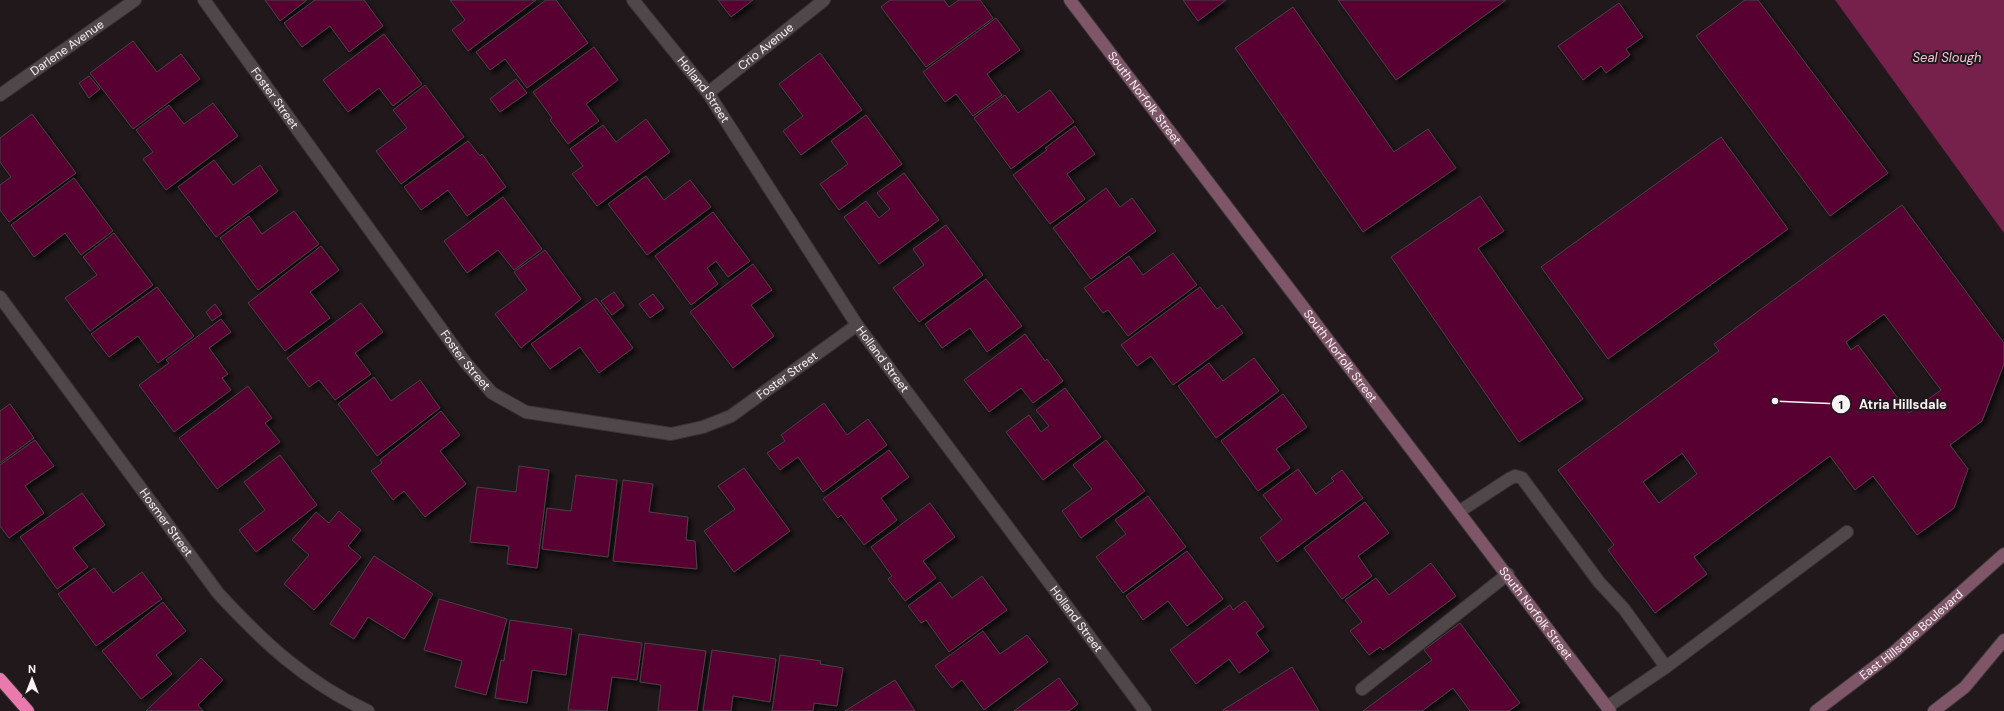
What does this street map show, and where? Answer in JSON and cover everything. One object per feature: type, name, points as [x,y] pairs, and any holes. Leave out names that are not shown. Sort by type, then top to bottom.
[{"type":"highway","points":[[0,679],[28,711]]},
{"type":"main road","name":"South Norfolk Street","points":[[1070,0],[1508,574],[1609,709]]},
{"type":"main road","name":"East Hillsdale Boulevard","points":[[1816,711],[1894,652],[2004,554]]},
{"type":"main road","points":[[1934,711],[1965,687],[2004,640]]},
{"type":"street","name":"Darlene Avenue","points":[[0,95],[135,0]]},
{"type":"street","name":"Foster Street","points":[[204,0],[466,362],[492,393],[526,412],[671,434],[703,427],[731,416],[857,325]]},
{"type":"street","name":"Holland Street","points":[[633,0],[708,93],[857,325],[1145,711]]},
{"type":"street","name":"Crio Avenue","points":[[708,93],[824,0]]},
{"type":"street","name":"Hosmer Street","points":[[0,297],[218,593],[251,629],[286,660],[318,684],[368,711]]},
{"type":"street","points":[[1460,511],[1509,479],[1515,476],[1522,478],[1599,582],[1624,609],[1666,667]]},
{"type":"street","points":[[1609,709],[1847,532]]},
{"type":"street","points":[[1362,689],[1508,574]]},
{"type":"water","name":"Seal Slough","points":[[1835,0],[2004,0],[2004,233]]},
{"type":"building","points":[[265,0],[307,0],[280,21]]},
{"type":"building","points":[[315,0],[364,0],[383,26],[349,52],[330,26],[302,47],[284,23]]},
{"type":"building","points":[[450,0],[536,0],[468,51],[452,30],[465,20]]},
{"type":"building","points":[[546,0],[556,0],[588,43],[527,88],[505,59],[490,70],[476,52]]},
{"type":"building","points":[[718,0],[753,0],[731,17]]},
{"type":"building","points":[[890,0],[944,0],[949,7],[959,0],[980,0],[993,18],[926,67],[881,7]]},
{"type":"building","points":[[1183,0],[1226,0],[1198,21]]},
{"type":"building","points":[[1338,0],[1506,0],[1396,80]]},
{"type":"building","points":[[1745,0],[1758,0],[1888,173],[1830,216],[1696,36]]},
{"type":"building","points":[[1619,3],[1643,37],[1626,49],[1630,55],[1606,73],[1601,66],[1583,80],[1558,46]]},
{"type":"building","points":[[1293,7],[1394,152],[1428,129],[1456,168],[1363,232],[1235,48]]},
{"type":"building","points":[[996,18],[1020,50],[987,74],[1002,95],[973,116],[956,94],[945,102],[923,72]]},
{"type":"building","points":[[384,34],[422,84],[393,106],[379,88],[348,112],[323,80]]},
{"type":"building","points":[[133,41],[157,72],[181,54],[200,79],[133,129],[90,73]]},
{"type":"building","points":[[594,47],[618,80],[586,104],[599,121],[568,144],[550,120],[552,118],[533,92]]},
{"type":"building","points":[[820,53],[862,110],[801,155],[783,131],[803,116],[779,84]]},
{"type":"building","points":[[89,76],[100,89],[89,98],[79,83]]},
{"type":"building","points":[[516,79],[527,93],[500,112],[490,99]]},
{"type":"building","points":[[425,85],[464,137],[401,184],[376,151],[407,128],[393,110]]},
{"type":"building","points":[[1050,90],[1074,122],[1011,169],[974,118],[1005,95],[1018,113]]},
{"type":"building","points":[[213,103],[238,136],[166,190],[143,159],[153,152],[136,130],[169,105],[184,124]]},
{"type":"building","points":[[32,114],[76,173],[9,222],[0,210],[0,185],[11,177],[0,162],[0,138]]},
{"type":"building","points":[[866,115],[902,164],[839,210],[820,184],[848,164],[831,141]]},
{"type":"building","points":[[646,119],[670,152],[597,206],[572,174],[583,166],[570,149],[603,125],[616,142]]},
{"type":"building","points":[[1075,126],[1095,154],[1067,174],[1085,199],[1050,224],[1013,175],[1047,150],[1045,148]]},
{"type":"building","points":[[1721,137],[1788,229],[1608,359],[1541,267]]},
{"type":"building","points":[[468,141],[480,156],[482,154],[506,187],[467,216],[448,190],[421,210],[404,187]]},
{"type":"building","points":[[214,160],[233,185],[260,165],[278,191],[216,237],[178,187]]},
{"type":"building","points":[[904,173],[939,220],[879,264],[844,217],[866,201],[879,218],[890,209],[877,193]]},
{"type":"building","points":[[646,176],[664,200],[690,180],[711,207],[647,255],[608,204]]},
{"type":"building","points":[[74,178],[113,231],[81,255],[65,233],[34,257],[11,225]]},
{"type":"building","points":[[1106,188],[1120,207],[1132,198],[1156,231],[1091,279],[1053,228]]},
{"type":"building","points":[[1480,196],[1504,231],[1478,248],[1583,399],[1519,442],[1391,257]]},
{"type":"building","points":[[503,197],[542,249],[514,270],[498,250],[467,273],[444,241]]},
{"type":"building","points":[[1902,205],[2004,343],[2004,364],[1982,421],[1950,445],[1968,469],[1954,508],[1917,535],[1873,476],[1855,490],[1830,456],[1694,557],[1707,574],[1655,613],[1608,550],[1614,545],[1558,470],[1719,351],[1714,344]],"holes":[[[1884,314],[1941,390],[1909,413],[1858,345],[1851,350],[1846,342]],[[1682,453],[1697,474],[1659,503],[1643,482]]]},
{"type":"building","points":[[294,211],[319,244],[258,290],[220,238],[249,216],[262,234]]},
{"type":"building","points":[[713,212],[750,261],[728,277],[716,261],[707,268],[718,284],[691,305],[655,256]]},
{"type":"building","points":[[946,225],[983,275],[919,322],[893,288],[924,265],[913,249]]},
{"type":"building","points":[[114,233],[153,285],[90,331],[65,298],[97,275],[83,257]]},
{"type":"building","points":[[321,246],[339,270],[310,292],[330,318],[285,351],[248,303]]},
{"type":"building","points":[[545,250],[581,299],[521,348],[495,314],[527,290],[514,272]]},
{"type":"building","points":[[1173,253],[1197,285],[1128,336],[1108,310],[1103,313],[1084,288],[1129,256],[1143,275]]},
{"type":"building","points":[[753,264],[772,290],[751,305],[774,336],[733,368],[690,312]]},
{"type":"building","points":[[986,279],[1022,326],[987,352],[970,328],[942,348],[925,324]]},
{"type":"building","points":[[157,287],[194,336],[158,363],[138,336],[109,357],[91,334]]},
{"type":"building","points":[[1200,287],[1217,309],[1222,305],[1243,333],[1173,385],[1151,356],[1137,366],[1121,345]]},
{"type":"building","points":[[614,292],[624,306],[612,315],[601,301]]},
{"type":"building","points":[[653,294],[664,308],[650,318],[639,304]]},
{"type":"building","points":[[596,298],[633,348],[599,373],[580,347],[550,369],[531,344]]},
{"type":"building","points":[[361,303],[383,332],[355,353],[371,374],[335,400],[319,380],[309,387],[287,358]]},
{"type":"building","points":[[215,304],[222,314],[212,321],[206,312]]},
{"type":"building","points":[[221,319],[231,332],[209,348],[228,374],[222,378],[231,390],[174,432],[139,385],[169,363],[166,360]]},
{"type":"building","points":[[1025,334],[1045,361],[1047,359],[1063,381],[1033,403],[1021,388],[989,412],[964,380]]},
{"type":"building","points":[[1254,358],[1279,391],[1216,438],[1178,386],[1209,363],[1223,381]]},
{"type":"building","points":[[374,377],[391,401],[420,380],[440,408],[377,456],[338,404]]},
{"type":"building","points":[[248,386],[272,418],[265,423],[280,442],[217,489],[179,438]]},
{"type":"building","points":[[1065,388],[1101,437],[1043,480],[1006,432],[1029,415],[1041,432],[1049,426],[1036,410]]},
{"type":"building","points":[[1283,394],[1307,427],[1276,449],[1290,468],[1258,491],[1221,441]]},
{"type":"building","points":[[824,403],[847,435],[868,419],[887,445],[823,492],[798,457],[780,470],[767,453],[785,441],[781,435]]},
{"type":"building","points":[[10,404],[34,438],[0,463],[0,411]]},
{"type":"building","points":[[441,411],[460,435],[440,451],[466,484],[425,517],[404,491],[393,500],[371,471],[382,463],[380,460]]},
{"type":"building","points":[[35,440],[54,466],[25,486],[44,513],[9,538],[0,526],[0,465]]},
{"type":"building","points":[[1106,440],[1145,491],[1081,538],[1062,511],[1092,489],[1073,465]]},
{"type":"building","points":[[889,450],[909,477],[881,498],[897,520],[864,545],[841,515],[838,518],[823,499]]},
{"type":"building","points":[[280,455],[317,505],[256,552],[239,530],[265,510],[244,482]]},
{"type":"building","points":[[519,466],[549,470],[537,568],[507,564],[509,546],[470,542],[477,487],[516,492]]},
{"type":"building","points":[[744,468],[790,531],[734,572],[704,531],[735,509],[718,486]]},
{"type":"building","points":[[1298,469],[1316,494],[1334,481],[1331,478],[1342,470],[1363,498],[1277,562],[1260,538],[1282,520],[1263,495]]},
{"type":"building","points":[[576,475],[617,480],[608,557],[542,549],[547,508],[571,511]]},
{"type":"building","points":[[623,480],[653,484],[649,512],[688,517],[686,540],[695,541],[697,569],[613,561]]},
{"type":"building","points":[[82,493],[105,525],[73,548],[88,567],[57,589],[20,537]]},
{"type":"building","points":[[1148,496],[1186,547],[1123,593],[1096,557],[1126,534],[1115,520]]},
{"type":"building","points":[[1365,502],[1389,533],[1358,556],[1372,576],[1342,599],[1304,548]]},
{"type":"building","points":[[930,503],[955,537],[923,561],[936,578],[905,601],[888,579],[892,576],[871,547]]},
{"type":"building","points":[[339,511],[361,530],[348,546],[361,557],[314,610],[284,584],[309,555],[292,540],[316,512],[329,523]]},
{"type":"building","points":[[1187,551],[1223,599],[1187,626],[1168,601],[1143,620],[1126,596]]},
{"type":"building","points":[[374,556],[433,594],[404,639],[368,617],[354,639],[330,624]]},
{"type":"building","points":[[1431,563],[1456,596],[1383,650],[1380,647],[1369,655],[1350,631],[1362,622],[1345,600],[1376,578],[1389,595]]},
{"type":"building","points":[[94,568],[113,593],[142,572],[162,599],[96,646],[58,594]]},
{"type":"building","points":[[982,576],[1007,610],[949,652],[926,620],[921,623],[908,606],[940,582],[952,598]]},
{"type":"building","points":[[439,599],[507,619],[486,695],[455,687],[462,661],[424,650]]},
{"type":"building","points":[[1245,601],[1264,627],[1256,633],[1269,651],[1239,673],[1229,659],[1196,684],[1170,650],[1230,605],[1233,610]]},
{"type":"building","points":[[163,602],[186,631],[156,655],[172,674],[141,699],[102,651]]},
{"type":"building","points":[[510,620],[572,629],[566,675],[532,670],[527,703],[495,698],[501,660],[504,661]]},
{"type":"building","points":[[1460,623],[1520,703],[1509,711],[1470,711],[1453,688],[1422,711],[1363,711],[1432,660],[1424,650]]},
{"type":"building","points":[[983,631],[1000,654],[1027,635],[1048,662],[984,710],[962,680],[952,688],[935,666]]},
{"type":"building","points":[[579,634],[642,643],[637,680],[612,677],[607,711],[568,710]]},
{"type":"building","points":[[645,643],[706,651],[697,711],[658,711],[661,685],[640,682]]},
{"type":"building","points":[[712,650],[776,659],[770,702],[733,696],[731,711],[703,711]]},
{"type":"building","points":[[780,655],[821,661],[820,664],[843,668],[837,706],[814,703],[813,711],[772,711]]},
{"type":"building","points":[[201,658],[223,680],[198,705],[203,711],[146,711]]},
{"type":"building","points":[[1292,667],[1319,711],[1223,710]]},
{"type":"building","points":[[1059,678],[1078,704],[1069,711],[1014,711]]},
{"type":"building","points":[[895,680],[915,711],[845,711]]},
{"type":"place","name":"Atria Hillsdale","points":[[1775,401]]}]
